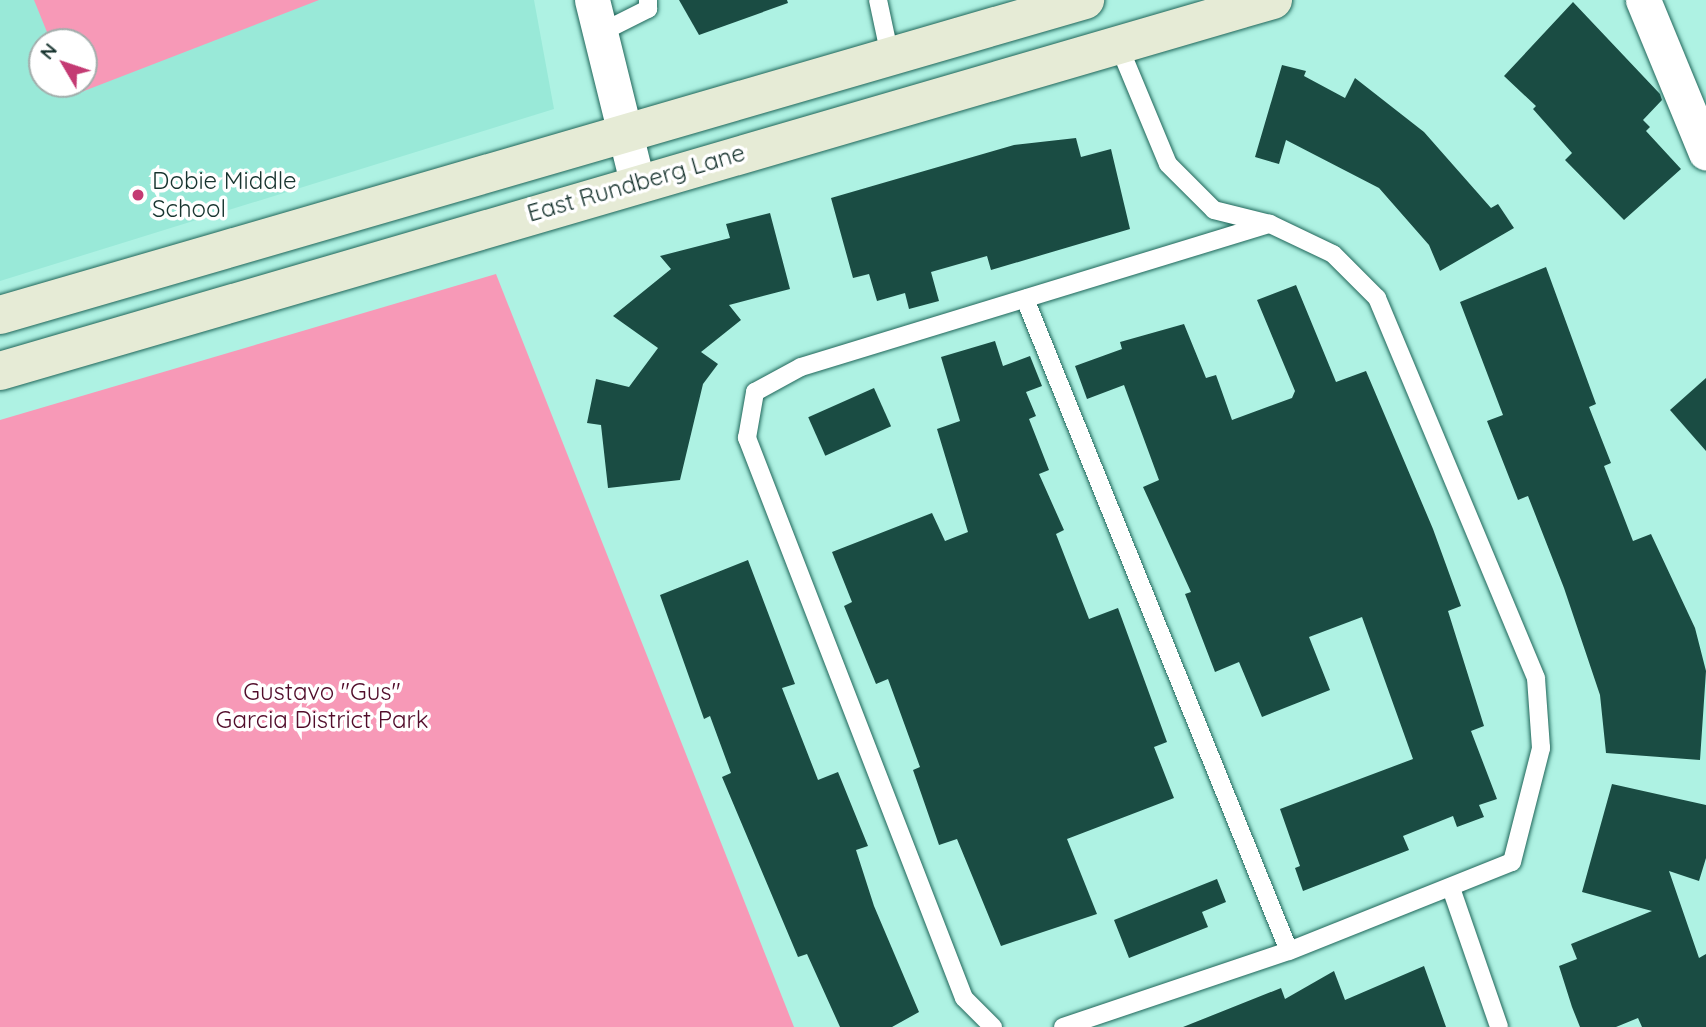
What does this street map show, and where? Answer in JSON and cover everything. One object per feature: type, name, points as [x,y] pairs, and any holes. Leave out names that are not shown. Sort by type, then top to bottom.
[{"type":"main road","name":"East Rundberg Lane","points":[[0,315],[1084,0]]},
{"type":"main road","points":[[1104,0],[1118,44]]},
{"type":"main road","name":"East Rundberg Lane","points":[[0,371],[637,182],[1273,0]]},
{"type":"main road","points":[[890,56],[894,108]]},
{"type":"street","points":[[1643,0],[1706,153]]},
{"type":"street","points":[[596,17],[637,182]]},
{"type":"lane","points":[[596,17],[648,9],[649,0]]},
{"type":"lane","points":[[878,0],[890,56]]},
{"type":"lane","points":[[1063,1027],[1289,951],[1512,862],[1541,748],[1536,678],[1377,298],[1333,254],[1270,224],[1214,210],[1168,164],[1118,44]]},
{"type":"lane","points":[[993,1027],[964,998],[747,438],[755,392],[801,367],[1270,224]]},
{"type":"lane","points":[[1025,299],[1289,951]]},
{"type":"lane","points":[[1451,888],[1499,1027]]},
{"type":"shaded area","name":"Dobie Middle School","points":[[0,0],[534,0],[554,109],[0,281]]},
{"type":"green space","points":[[34,0],[319,0],[98,86],[98,28],[45,28]]},
{"type":"green space","name":"Gustavo \"Gus\" Garcia District Park","points":[[496,274],[794,1027],[0,1027],[0,420]]},
{"type":"building","points":[[679,0],[787,0],[788,3],[699,35]]},
{"type":"building","points":[[1573,2],[1660,94],[1662,100],[1643,120],[1650,127],[1646,131],[1681,169],[1624,220],[1565,160],[1572,153],[1533,109],[1536,106],[1504,76]]},
{"type":"building","points":[[1282,65],[1306,71],[1304,76],[1345,98],[1355,78],[1424,132],[1491,208],[1498,204],[1514,228],[1440,271],[1429,245],[1379,188],[1286,140],[1279,164],[1255,157]]},
{"type":"building","points":[[1076,138],[1081,157],[1111,149],[1130,229],[991,270],[987,256],[931,272],[939,301],[909,309],[905,293],[877,301],[869,274],[853,278],[831,198],[1014,145]]},
{"type":"building","points":[[770,213],[790,289],[729,305],[741,320],[701,352],[718,364],[703,384],[680,480],[608,488],[601,425],[587,423],[596,379],[629,387],[658,348],[613,316],[671,269],[660,256],[730,238],[726,224]]},
{"type":"building","points":[[1546,267],[1596,404],[1589,407],[1611,463],[1604,466],[1633,541],[1651,534],[1695,628],[1706,671],[1700,760],[1606,753],[1600,695],[1564,588],[1528,496],[1518,500],[1487,421],[1503,415],[1460,302]]},
{"type":"building","points":[[1296,285],[1336,382],[1366,371],[1433,529],[1461,606],[1448,611],[1484,726],[1471,731],[1497,799],[1479,805],[1484,817],[1457,827],[1453,816],[1403,836],[1409,850],[1303,891],[1295,868],[1300,866],[1280,809],[1413,759],[1362,617],[1309,637],[1330,690],[1262,717],[1239,662],[1215,672],[1185,594],[1191,592],[1143,487],[1159,480],[1124,385],[1087,399],[1075,366],[1122,349],[1120,342],[1184,324],[1206,378],[1216,375],[1232,420],[1292,398],[1295,391],[1257,300]]},
{"type":"building","points":[[995,341],[1003,366],[1030,356],[1042,386],[1026,392],[1036,416],[1029,419],[1049,470],[1039,474],[1064,530],[1056,534],[1089,619],[1118,608],[1167,742],[1154,747],[1174,798],[1067,839],[1097,914],[1001,946],[957,839],[939,845],[913,770],[920,767],[888,679],[876,684],[844,606],[852,602],[832,552],[932,513],[945,541],[968,532],[937,429],[960,421],[941,357]]},
{"type":"building","points":[[1706,378],[1706,451],[1670,410]]},
{"type":"building","points":[[874,388],[891,426],[825,456],[808,417]]},
{"type":"building","points":[[748,560],[795,684],[782,688],[818,780],[838,772],[868,846],[856,850],[874,906],[919,1012],[892,1027],[840,1027],[807,954],[798,957],[722,777],[731,773],[710,716],[704,719],[660,595]]},
{"type":"building","points":[[1612,784],[1706,805],[1706,858],[1699,881],[1669,871],[1699,958],[1706,954],[1706,1027],[1642,1027],[1638,1018],[1616,1027],[1580,1027],[1572,1007],[1559,966],[1577,959],[1571,944],[1652,911],[1582,892]]},
{"type":"building","points":[[1217,879],[1226,902],[1202,912],[1208,927],[1129,958],[1114,920]]},
{"type":"building","points":[[1424,966],[1446,1027],[1183,1027],[1281,988],[1285,999],[1334,971],[1345,1000]]},
{"type":"place","name":"Dobie Middle School","points":[[138,195]]}]
